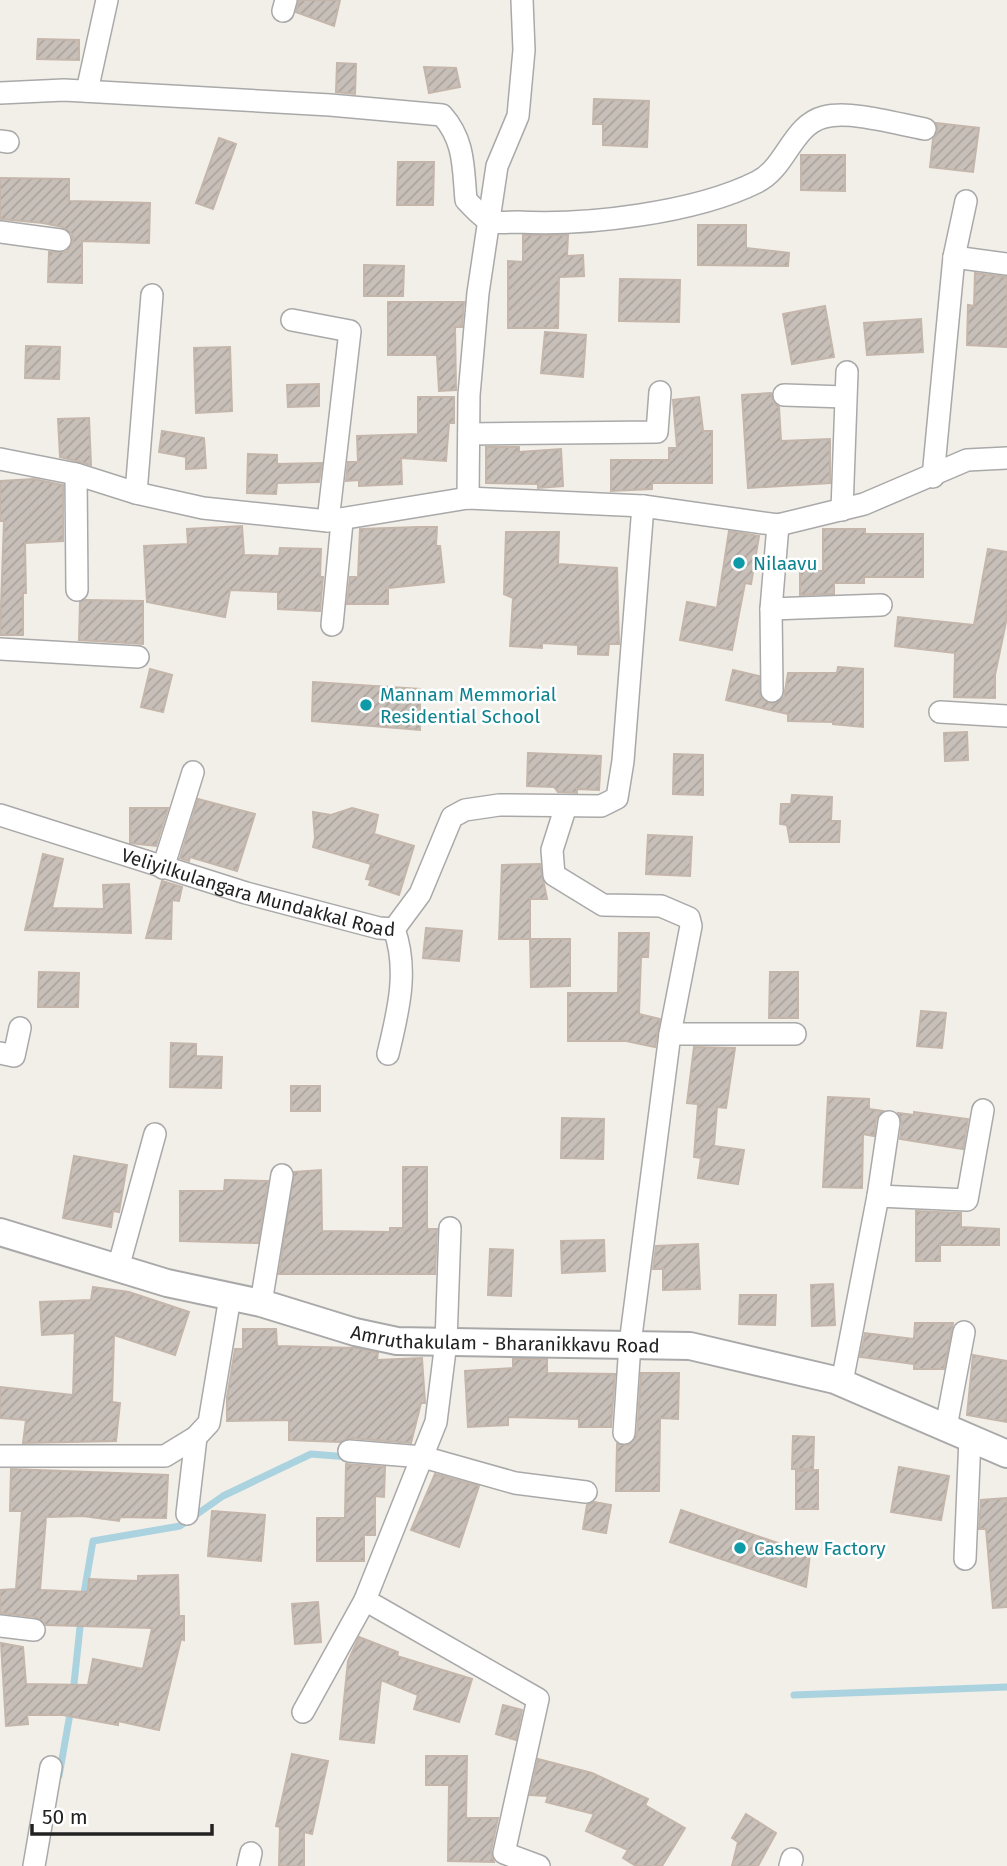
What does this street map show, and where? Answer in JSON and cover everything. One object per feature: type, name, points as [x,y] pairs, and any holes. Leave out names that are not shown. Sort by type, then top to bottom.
[{"type":"street","points":[[87,91],[107,0]]},
{"type":"street","points":[[468,498],[473,343],[497,166],[518,116],[524,50],[522,0]]},
{"type":"street","points":[[0,93],[87,91],[330,105],[442,115],[456,131],[462,147],[466,200],[489,221],[539,224],[632,216],[690,205],[757,182],[769,174],[811,121],[827,116],[845,115],[925,129]]},
{"type":"street","points":[[933,477],[954,257],[967,201]]},
{"type":"street","points":[[0,232],[60,240]]},
{"type":"street","points":[[954,257],[1007,264]]},
{"type":"street","points":[[136,493],[152,295]]},
{"type":"street","points":[[292,320],[350,331],[335,521],[332,625]]},
{"type":"street","points":[[842,510],[848,372]]},
{"type":"street","points":[[469,434],[657,432],[660,392]]},
{"type":"street","points":[[784,395],[845,397]]},
{"type":"street","points":[[0,459],[76,474],[136,493],[203,508],[335,521],[468,498],[643,506],[778,525],[842,510],[933,477],[967,460],[1007,458]]},
{"type":"street","points":[[76,474],[77,590]]},
{"type":"street","name":"Veliyilkulangara Mundakkal Road","points":[[0,815],[246,894],[379,929],[394,929],[420,894],[452,817],[465,810],[499,805],[601,806],[617,798],[623,761],[643,506]]},
{"type":"street","points":[[772,691],[772,609],[778,525]]},
{"type":"street","points":[[772,609],[881,605]]},
{"type":"street","points":[[0,649],[138,657]]},
{"type":"street","points":[[940,712],[1007,716]]},
{"type":"street","points":[[163,867],[192,772]]},
{"type":"street","points":[[566,806],[551,850],[554,875],[603,905],[661,906],[689,918],[691,926],[687,959],[670,1034],[630,1344],[624,1433]]},
{"type":"street","points":[[388,1054],[400,1003],[402,956],[394,929]]},
{"type":"street","points":[[0,1053],[13,1056],[20,1028]]},
{"type":"street","points":[[670,1034],[796,1034]]},
{"type":"street","points":[[878,1196],[967,1200],[983,1110]]},
{"type":"street","points":[[842,1382],[878,1196],[889,1122]]},
{"type":"street","points":[[118,1268],[155,1134]]},
{"type":"street","points":[[261,1303],[282,1175]]},
{"type":"street","points":[[303,1712],[365,1600],[436,1422],[446,1342],[450,1228]]},
{"type":"street","name":"Amruthakulam - Bharanikkavu Road","points":[[0,1232],[167,1283],[261,1303],[397,1341],[690,1346],[842,1382],[1007,1454]]},
{"type":"street","points":[[0,1456],[164,1456],[196,1437],[209,1423],[230,1297]]},
{"type":"street","points":[[964,1332],[958,1432],[964,1559]]},
{"type":"street","points":[[187,1514],[196,1437]]},
{"type":"street","points":[[349,1451],[423,1457],[515,1483],[586,1492]]},
{"type":"street","points":[[365,1600],[538,1699],[504,1853],[533,1865]]},
{"type":"street","points":[[0,1626],[34,1630]]},
{"type":"street","points":[[34,1866],[51,1767]]},
{"type":"building","points":[[299,0],[340,0],[334,26],[296,12]]},
{"type":"building","points":[[38,39],[79,40],[79,60],[37,59]]},
{"type":"building","points":[[337,63],[356,64],[355,94],[336,92]]},
{"type":"building","points":[[424,67],[456,68],[460,87],[429,93]]},
{"type":"building","points":[[594,99],[649,101],[647,147],[603,145],[603,124],[593,124]]},
{"type":"building","points":[[936,123],[979,128],[973,172],[930,167],[933,139],[938,131]]},
{"type":"building","points":[[219,138],[236,144],[213,209],[196,203]]},
{"type":"building","points":[[801,155],[845,155],[845,191],[801,190]]},
{"type":"building","points":[[398,162],[434,162],[433,205],[397,205]]},
{"type":"building","points":[[0,178],[69,179],[69,201],[150,203],[149,243],[82,241],[82,283],[48,282],[49,252],[66,252],[73,242],[72,234],[62,227],[43,223],[0,219]]},
{"type":"building","points":[[698,225],[746,225],[746,248],[789,253],[788,266],[698,265]]},
{"type":"building","points":[[523,235],[568,235],[567,256],[583,255],[584,276],[559,277],[558,328],[508,328],[508,261],[523,262]]},
{"type":"building","points":[[364,265],[404,266],[403,296],[364,296]]},
{"type":"building","points":[[975,273],[1007,277],[1007,347],[967,345],[968,305],[974,306]]},
{"type":"building","points":[[620,279],[680,280],[679,322],[619,321]]},
{"type":"building","points":[[388,302],[464,302],[462,327],[455,327],[456,390],[439,391],[437,355],[388,355]]},
{"type":"building","points":[[825,306],[834,357],[792,364],[783,314]]},
{"type":"building","points":[[921,319],[923,352],[867,355],[864,323]]},
{"type":"building","points":[[545,332],[586,335],[583,377],[541,373]]},
{"type":"building","points":[[26,346],[60,347],[59,379],[25,378]]},
{"type":"building","points":[[230,347],[232,411],[196,413],[194,348]]},
{"type":"building","points":[[319,384],[319,406],[288,407],[287,385]]},
{"type":"building","points":[[771,393],[773,402],[779,407],[781,441],[830,439],[830,483],[748,488],[742,395]]},
{"type":"building","points":[[418,397],[454,397],[454,423],[449,423],[446,461],[401,458],[402,484],[359,486],[359,480],[346,481],[348,462],[358,462],[357,436],[418,434]]},
{"type":"building","points":[[699,397],[703,431],[712,431],[712,483],[652,483],[652,489],[611,491],[611,460],[669,460],[669,448],[677,448],[673,400]]},
{"type":"building","points":[[89,418],[91,465],[60,457],[58,419]]},
{"type":"building","points":[[162,431],[204,438],[206,468],[186,469],[186,457],[159,452]]},
{"type":"building","points":[[486,447],[519,447],[519,452],[561,449],[563,486],[538,488],[538,484],[486,483]]},
{"type":"building","points":[[248,454],[277,455],[277,464],[322,463],[319,482],[277,483],[276,494],[247,493]]},
{"type":"building","points":[[34,479],[63,485],[63,541],[25,543],[23,635],[0,635],[4,521],[0,521],[0,481]]},
{"type":"building","points":[[242,526],[244,555],[279,556],[280,548],[321,549],[320,577],[323,577],[320,611],[278,609],[278,592],[230,590],[225,617],[147,602],[144,546],[188,544],[187,529]]},
{"type":"building","points":[[437,527],[436,546],[440,546],[444,582],[388,588],[388,604],[347,604],[350,577],[358,577],[360,529]]},
{"type":"building","points":[[823,529],[865,529],[865,534],[923,534],[923,577],[864,577],[864,583],[834,583],[834,594],[800,595],[800,571],[823,571]]},
{"type":"building","points":[[729,531],[759,536],[751,584],[745,583],[732,650],[680,640],[687,602],[717,608]]},
{"type":"building","points":[[506,532],[559,532],[558,564],[617,568],[619,644],[609,644],[608,655],[578,654],[578,645],[542,643],[542,648],[510,646],[513,598],[504,594]]},
{"type":"building","points":[[988,549],[1007,552],[1007,617],[995,675],[995,698],[954,697],[955,653],[895,646],[898,617],[974,625]]},
{"type":"building","points":[[143,601],[143,644],[79,640],[80,602]]},
{"type":"building","points":[[838,667],[863,669],[863,727],[833,722],[788,721],[788,714],[726,700],[733,670],[759,676],[760,697],[773,704],[784,697],[788,673],[837,673]]},
{"type":"building","points":[[150,669],[172,675],[163,712],[141,707]]},
{"type":"building","name":"Mannam Memmorial Residential School","points":[[313,682],[420,689],[420,730],[312,721]]},
{"type":"building","points":[[967,732],[968,760],[945,761],[944,733]]},
{"type":"building","points":[[528,753],[601,756],[599,790],[558,792],[554,787],[527,786]]},
{"type":"building","points":[[674,754],[703,755],[703,795],[673,794]]},
{"type":"building","points":[[792,795],[832,797],[831,821],[840,821],[839,842],[790,842],[787,825],[780,824],[781,804],[791,804]]},
{"type":"building","points":[[198,799],[255,814],[237,871],[190,857],[189,861],[180,858]]},
{"type":"building","points":[[130,808],[168,808],[156,846],[130,843]]},
{"type":"building","points":[[352,808],[378,815],[374,834],[414,846],[399,895],[369,885],[371,880],[366,879],[371,864],[313,847],[313,812],[331,815]]},
{"type":"building","points":[[648,835],[692,837],[690,876],[646,874]]},
{"type":"building","points":[[43,854],[63,859],[52,908],[104,909],[103,885],[129,884],[131,933],[25,930]]},
{"type":"building","points":[[540,864],[547,899],[530,899],[530,939],[499,939],[502,865]]},
{"type":"building","points":[[162,881],[182,887],[179,901],[172,900],[171,939],[146,938]]},
{"type":"building","points":[[426,928],[462,931],[459,961],[423,958]]},
{"type":"building","points":[[619,933],[649,933],[648,957],[641,957],[639,1014],[660,1019],[655,1047],[626,1041],[568,1041],[568,993],[618,993]]},
{"type":"building","points":[[530,939],[570,939],[570,986],[531,987]]},
{"type":"building","points":[[39,972],[79,973],[78,1007],[38,1007]]},
{"type":"building","points":[[770,972],[798,972],[798,1018],[769,1018]]},
{"type":"building","points":[[921,1011],[946,1013],[942,1048],[917,1046]]},
{"type":"building","points":[[171,1043],[196,1044],[196,1056],[222,1057],[221,1088],[170,1087]]},
{"type":"building","points":[[694,1047],[735,1048],[726,1108],[717,1107],[714,1146],[744,1150],[738,1184],[698,1178],[701,1158],[694,1157],[698,1104],[687,1103]]},
{"type":"building","points":[[291,1086],[320,1086],[320,1111],[291,1111]]},
{"type":"building","points":[[828,1097],[869,1099],[869,1109],[883,1111],[876,1119],[874,1136],[863,1134],[862,1188],[823,1187]]},
{"type":"building","points":[[914,1112],[968,1119],[963,1149],[900,1139],[902,1123],[898,1113],[914,1115]]},
{"type":"building","points":[[562,1118],[604,1119],[603,1159],[561,1158]]},
{"type":"building","points":[[74,1156],[127,1165],[119,1212],[113,1211],[111,1227],[63,1218]]},
{"type":"building","points":[[403,1167],[427,1167],[427,1229],[437,1229],[435,1274],[279,1274],[294,1172],[321,1170],[322,1231],[390,1232],[390,1228],[403,1228]]},
{"type":"building","points":[[225,1180],[268,1181],[258,1243],[180,1241],[180,1191],[224,1191]]},
{"type":"building","points":[[916,1211],[961,1213],[961,1227],[999,1229],[999,1245],[940,1245],[940,1261],[916,1261]]},
{"type":"building","points":[[604,1240],[605,1271],[562,1273],[561,1241]]},
{"type":"building","points":[[698,1244],[700,1289],[663,1290],[663,1269],[653,1269],[656,1246]]},
{"type":"building","points":[[490,1249],[513,1250],[511,1296],[488,1295]]},
{"type":"building","points":[[833,1284],[835,1325],[812,1326],[811,1285]]},
{"type":"building","points":[[93,1287],[129,1292],[189,1312],[175,1355],[114,1335],[112,1402],[120,1403],[116,1441],[23,1443],[26,1420],[0,1418],[0,1387],[73,1395],[75,1333],[42,1335],[40,1302],[91,1300]]},
{"type":"building","points":[[740,1295],[776,1295],[775,1325],[739,1324]]},
{"type":"building","points":[[915,1323],[953,1323],[944,1369],[914,1369],[914,1364],[860,1357],[865,1333],[914,1339]]},
{"type":"building","points":[[243,1329],[276,1329],[277,1346],[357,1348],[378,1353],[377,1360],[422,1358],[425,1403],[421,1403],[411,1443],[350,1438],[340,1442],[289,1440],[289,1420],[227,1421],[227,1397],[235,1349],[243,1349]]},
{"type":"building","points":[[973,1355],[1007,1361],[1007,1422],[967,1415]]},
{"type":"building","points":[[513,1359],[547,1359],[547,1373],[615,1374],[611,1427],[579,1427],[579,1419],[508,1417],[508,1425],[468,1427],[465,1371],[513,1368]]},
{"type":"building","points":[[641,1373],[679,1373],[678,1419],[660,1418],[659,1491],[616,1491],[617,1444],[629,1445],[637,1435]]},
{"type":"building","points":[[793,1436],[814,1437],[813,1469],[792,1469]]},
{"type":"building","points":[[346,1464],[385,1467],[384,1497],[375,1496],[375,1535],[364,1535],[364,1561],[317,1561],[317,1518],[345,1518]]},
{"type":"building","points":[[899,1467],[949,1476],[941,1520],[891,1512]]},
{"type":"building","points":[[11,1469],[168,1475],[166,1518],[120,1517],[119,1521],[83,1516],[46,1517],[40,1590],[88,1592],[89,1579],[138,1581],[138,1576],[178,1575],[179,1616],[184,1616],[184,1640],[181,1639],[159,1730],[118,1721],[118,1725],[63,1715],[27,1715],[28,1724],[6,1726],[1,1643],[23,1647],[26,1684],[88,1685],[93,1659],[143,1669],[152,1628],[46,1625],[36,1617],[0,1613],[0,1590],[16,1589],[22,1511],[10,1511]]},
{"type":"building","points":[[818,1470],[818,1509],[796,1509],[796,1471]]},
{"type":"building","points":[[435,1474],[479,1486],[459,1547],[411,1530]]},
{"type":"building","points":[[1007,1498],[1007,1607],[993,1608],[986,1529],[979,1529],[981,1500]]},
{"type":"building","points":[[594,1502],[611,1505],[606,1533],[583,1529],[587,1505]]},
{"type":"building","name":"Cashew Factory","points":[[681,1510],[810,1554],[806,1587],[670,1542]]},
{"type":"building","points":[[212,1511],[265,1515],[261,1561],[208,1556]]},
{"type":"building","points":[[318,1602],[321,1642],[295,1644],[292,1604]]},
{"type":"building","points":[[359,1637],[398,1652],[397,1656],[472,1679],[459,1722],[414,1709],[418,1695],[381,1680],[374,1743],[340,1739],[348,1661]]},
{"type":"building","points":[[503,1705],[522,1710],[516,1740],[496,1734]]},
{"type":"building","points":[[292,1754],[328,1761],[312,1834],[304,1832],[304,1866],[279,1866],[280,1827],[276,1826]]},
{"type":"building","points":[[426,1756],[467,1756],[466,1818],[498,1818],[491,1851],[494,1862],[448,1861],[449,1785],[426,1785]]},
{"type":"building","points":[[538,1759],[592,1773],[648,1799],[645,1805],[685,1828],[662,1866],[636,1866],[623,1858],[628,1850],[586,1831],[594,1814],[546,1802],[548,1796],[530,1795]]},
{"type":"building","points":[[746,1814],[776,1833],[758,1866],[732,1866],[738,1842],[732,1838]]},
{"type":"waterway","points":[[83,1599],[93,1541],[180,1526],[223,1496],[311,1454],[348,1457]]},
{"type":"waterway","points":[[73,1693],[81,1618]]},
{"type":"waterway","points":[[794,1695],[1007,1687]]},
{"type":"waterway","points":[[59,1776],[71,1708]]},
{"type":"place","name":"Nilaavu","points":[[739,563]]},
{"type":"place","name":"Mannam Memmorial Residential School","points":[[366,705]]},
{"type":"place","name":"Cashew Factory","points":[[740,1548]]}]
